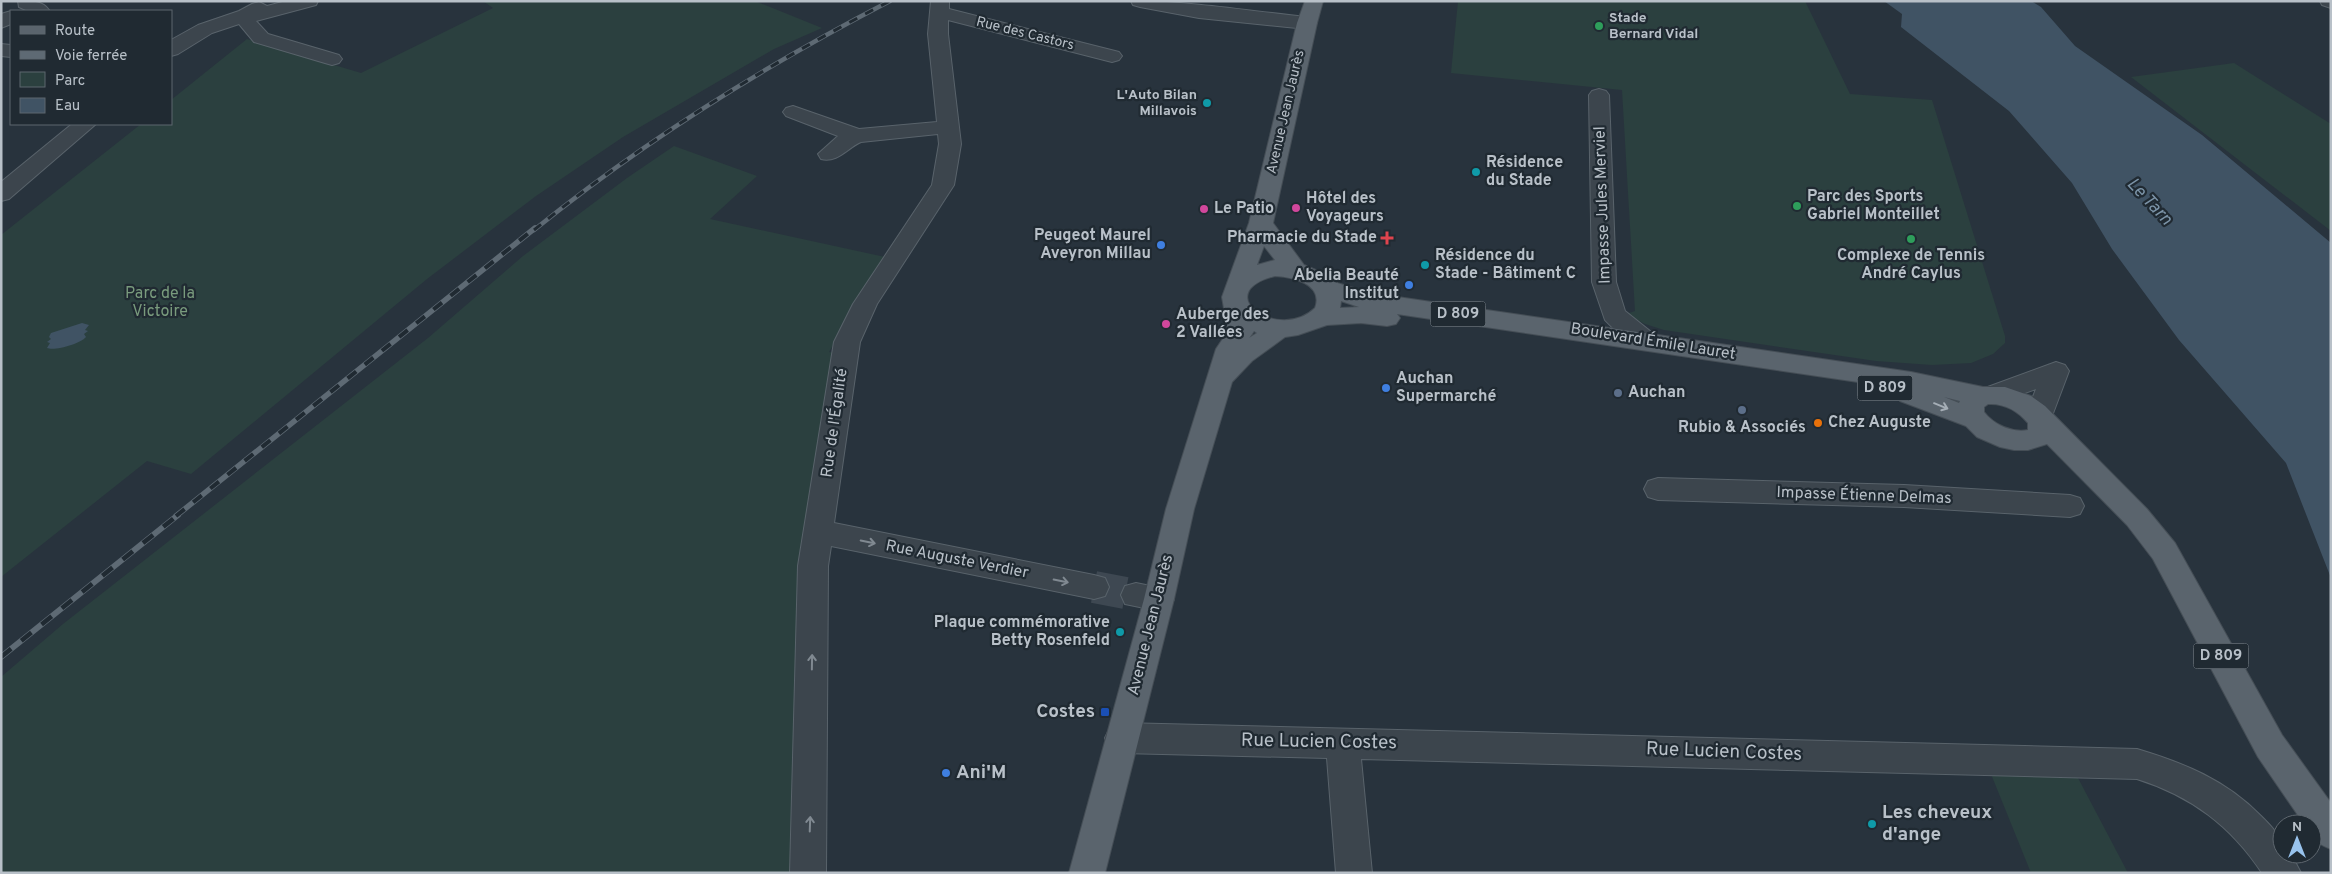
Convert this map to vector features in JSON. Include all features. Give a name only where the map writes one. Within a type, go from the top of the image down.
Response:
[{"type":"main road","name":"Avenue Jean Jaurès","points":[[1241,280],[1242,272],[1261,223],[1306,23],[1314,1]]},
{"type":"main road","points":[[1261,223],[1274,245],[1295,270]]},
{"type":"main road","points":[[1265,269],[1295,270],[1313,277],[1325,288],[1329,300],[1321,317],[1298,328],[1278,329],[1252,322],[1236,306],[1234,291],[1241,280],[1265,269]]},
{"type":"main road","name":"Boulevard Émile Lauret","points":[[1325,288],[1368,301],[1412,308],[1911,381],[1984,403]]},
{"type":"main road","name":"Avenue Jean Jaurès","points":[[1087,873],[1122,738],[1147,597],[1180,509],[1229,349],[1241,331],[1236,306]]},
{"type":"main road","name":"Boulevard Émile Lauret","points":[[1321,317],[1361,315],[1601,342],[1894,390],[1928,400],[1984,403]]},
{"type":"main road","name":"Avenue Jean Jaurès","points":[[1221,378],[1243,356],[1278,329]]},
{"type":"main road","name":"D 809","points":[[2036,427],[2004,439],[1981,427],[1984,403],[2015,400],[2033,410],[2036,427],[2104,485],[2137,517],[2164,551],[2270,746],[2331,834]]},
{"type":"street","points":[[244,18],[269,1]]},
{"type":"street","points":[[172,49],[206,29],[309,1]]},
{"type":"street","points":[[1140,1],[1201,7],[1306,23]]},
{"type":"street","name":"Rue des Castors","points":[[939,7],[1112,56]]},
{"type":"street","name":"Rue de l'Égalité","points":[[808,873],[813,566],[820,532],[847,342],[865,304],[943,184],[950,144],[938,34],[939,7]]},
{"type":"street","points":[[244,18],[261,38],[332,59]]},
{"type":"street","name":"Impasse Jules Merviel","points":[[1599,95],[1604,282],[1614,314],[1629,329],[1646,341]]},
{"type":"street","points":[[793,112],[856,136]]},
{"type":"street","points":[[7,185],[84,125]]},
{"type":"street","points":[[829,154],[843,142],[856,136],[948,127]]},
{"type":"street","points":[[1592,333],[1598,330],[1614,314]]},
{"type":"street","points":[[1984,403],[2056,371],[2036,427]]},
{"type":"street","name":"Impasse Étienne Delmas","points":[[1658,489],[1904,496],[2070,506]]},
{"type":"street","name":"Rue Auguste Verdier","points":[[820,532],[1094,587]]},
{"type":"street","name":"Rue Lucien Costes","points":[[1122,738],[2137,764],[2170,773],[2218,798],[2241,818],[2271,854],[2283,873]]},
{"type":"street","points":[[1342,743],[1354,873]]},
{"type":"green space","name":"Parc de la Victoire","points":[[483,1],[755,1],[822,28],[774,49],[623,137],[536,196],[427,279],[191,474],[147,461],[1,577],[1,235],[140,125],[172,125],[172,99],[247,39],[361,73],[493,8]]},
{"type":"green space","name":"Parc des Sports Gabriel Monteillet","points":[[1458,1],[1805,1],[1850,94],[1932,100],[2005,336],[2005,343],[1993,354],[1971,363],[1932,365],[1876,361],[1664,330],[1645,324],[1626,314],[1635,311],[1622,90],[1451,73]]},
{"type":"green space","points":[[2234,63],[2331,124],[2331,231],[2131,77]]},
{"type":"green space","points":[[674,146],[757,176],[710,219],[885,257],[829,352],[838,353],[797,873],[1,873],[1,677],[63,624],[428,338],[523,256],[627,178]]},
{"type":"green space","points":[[1991,774],[2078,778],[2128,873],[2031,873]]},
{"type":"water","name":"Le Tarn","points":[[1884,1],[2031,1],[2041,7],[2075,46],[2202,135],[2331,243],[2331,578],[2286,463],[2179,340],[2112,249],[2072,183],[2009,111],[1901,27],[1902,14]]},
{"type":"water","points":[[82,323],[89,325],[85,330],[88,331],[84,334],[86,337],[83,340],[61,348],[47,348],[50,343],[47,342],[51,339],[49,337],[51,333]]},
{"type":"tunnel","points":[[1094,587],[1136,595]]},
{"type":"railway","points":[[534,230],[618,166],[706,106],[797,52],[890,1]]},
{"type":"railway","points":[[176,516],[535,228]]},
{"type":"railway","points":[[1,657],[178,515]]},
{"type":"place","name":"Stade Bernard Vidal","points":[[1599,26]]},
{"type":"place","name":"L'Auto Bilan Millavois","points":[[1207,103]]},
{"type":"place","name":"Résidence du Stade","points":[[1476,172]]},
{"type":"place","name":"Parc des Sports Gabriel Monteillet","points":[[1797,206]]},
{"type":"place","name":"Hôtel des Voyageurs","points":[[1296,208]]},
{"type":"place","name":"Le Patio","points":[[1204,209]]},
{"type":"place","name":"Pharmacie du Stade","points":[[1387,238]]},
{"type":"place","name":"Complexe de Tennis André Caylus","points":[[1911,239]]},
{"type":"place","name":"Peugeot Maurel Aveyron Millau","points":[[1161,245]]},
{"type":"place","name":"Résidence du Stade - Bâtiment C","points":[[1425,265]]},
{"type":"place","name":"Abelia Beauté Institut","points":[[1409,285]]},
{"type":"place","name":"Auberge des 2 Vallées","points":[[1166,324]]},
{"type":"place","name":"Auchan Supermarché","points":[[1386,388]]},
{"type":"place","name":"Auchan","points":[[1618,393]]},
{"type":"place","name":"Rubio & Associés","points":[[1742,410]]},
{"type":"place","name":"Chez Auguste","points":[[1818,423]]},
{"type":"place","name":"Plaque commémorative Betty Rosenfeld","points":[[1120,632]]},
{"type":"place","name":"Costes","points":[[1105,712]]},
{"type":"place","name":"Ani'M","points":[[946,773]]},
{"type":"place","name":"Les cheveux d'ange","points":[[1872,824]]}]
